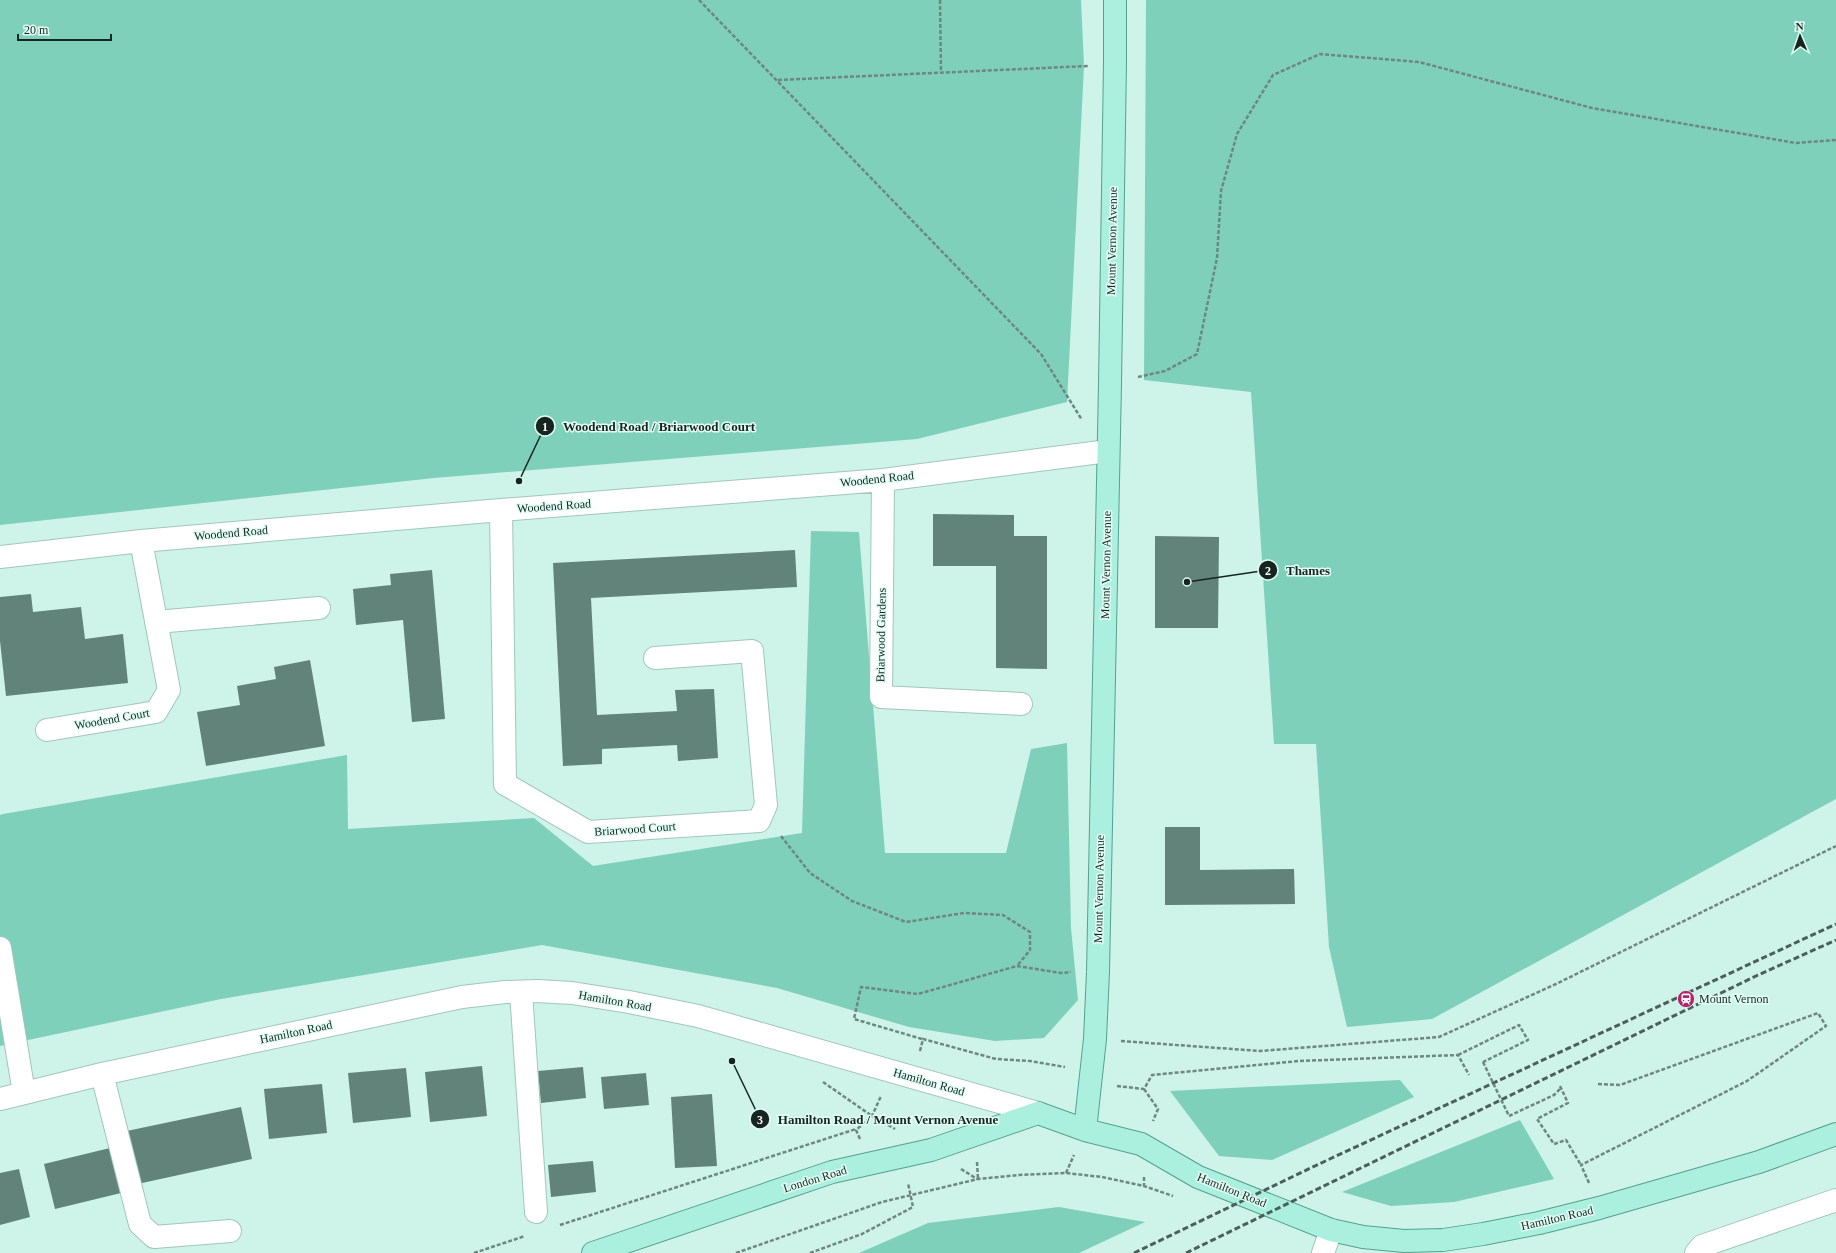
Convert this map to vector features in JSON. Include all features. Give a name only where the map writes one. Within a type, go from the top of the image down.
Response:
[{"type":"main road","name":"Mount Vernon Avenue","points":[[1085,1130],[1094,1039],[1098,964],[1110,384],[1115,0]]},
{"type":"main road","name":"Hamilton Road","points":[[1038,1113],[1085,1130],[1142,1144],[1198,1177],[1331,1230],[1363,1237],[1404,1241],[1443,1240],[1539,1223],[1599,1208],[1759,1162],[1836,1134]]},
{"type":"main road","name":"London Road","points":[[593,1253],[832,1172],[931,1150],[1038,1113]]},
{"type":"street","name":"Woodend Road","points":[[0,557],[14,557],[141,541],[501,510],[883,480],[1108,451]]},
{"type":"street","name":"Briarwood Gardens","points":[[883,480],[881,697],[1021,704]]},
{"type":"street","name":"Briarwood Court","points":[[501,510],[505,784],[588,832],[759,821],[763,812]]},
{"type":"street","name":"Woodend Court","points":[[47,730],[156,712],[169,690],[141,541]]},
{"type":"street","points":[[156,622],[319,608]]},
{"type":"street","points":[[655,658],[752,651],[766,805],[763,812]]},
{"type":"street","points":[[0,948],[24,1093]]},
{"type":"street","points":[[521,992],[536,1212]]},
{"type":"street","name":"Hamilton Road","points":[[0,1099],[102,1074],[462,997],[521,992],[572,993],[698,1016],[1038,1113]]},
{"type":"street","points":[[102,1074],[140,1224],[154,1237],[230,1231]]},
{"type":"street","points":[[1696,1253],[1702,1246],[1836,1200]]},
{"type":"street","points":[[1323,1253],[1331,1230]]},
{"type":"path","points":[[698,0],[1041,354],[1078,416],[1108,451]]},
{"type":"path","points":[[940,0],[941,72]]},
{"type":"path","points":[[1110,384],[1165,371],[1197,354],[1216,261],[1221,191],[1237,134],[1273,75],[1320,54],[1419,62],[1592,108],[1796,143],[1836,140]]},
{"type":"path","points":[[777,80],[1084,66]]},
{"type":"path","points":[[763,812],[810,873],[852,901],[906,922],[964,913],[1003,915],[1030,932],[1030,950],[1017,966]]},
{"type":"path","points":[[1094,1039],[1260,1051],[1440,1037],[1556,984],[1836,846]]},
{"type":"path","points":[[923,1039],[854,1019],[861,987],[918,994],[1017,966],[1061,973],[1072,972]]},
{"type":"path","points":[[1581,1165],[1747,1081],[1826,1026],[1818,1013],[1620,1085],[1596,1084]]},
{"type":"path","points":[[1091,1072],[1104,1084],[1144,1089],[1152,1075],[1299,1061],[1458,1055],[1519,1025],[1528,1040],[1483,1062],[1509,1116],[1554,1095],[1560,1088],[1568,1103],[1537,1119],[1554,1144],[1566,1140],[1581,1165],[1599,1208]]},
{"type":"path","points":[[1458,1055],[1469,1075]]},
{"type":"path","points":[[820,1080],[872,1116],[931,1150]]},
{"type":"path","points":[[557,1226],[858,1129]]},
{"type":"path","points":[[736,1253],[882,1202],[978,1179],[1019,1175],[1066,1173],[1102,1177],[1174,1196]]},
{"type":"path","points":[[810,1253],[862,1234],[913,1207],[912,1195]]},
{"type":"path","points":[[474,1253],[527,1236]]},
{"type":"green space","points":[[0,0],[1081,0],[1084,66],[1067,402],[917,439],[434,478],[0,525]]},
{"type":"green space","points":[[1146,0],[1836,0],[1836,799],[1432,1019],[1347,1027],[1329,947],[1316,744],[1274,744],[1251,392],[1144,380]]},
{"type":"green space","points":[[811,531],[859,532],[885,853],[1006,853],[1031,749],[1067,743],[1071,928],[1078,1000],[1044,1038],[995,1041],[909,1027],[777,988],[542,945],[221,999],[0,1046],[0,815],[3,814],[347,755],[348,829],[534,818],[593,866],[802,833]]},
{"type":"green space","points":[[1400,1080],[1414,1097],[1272,1160],[1219,1156],[1170,1091]]},
{"type":"green space","points":[[1520,1120],[1554,1179],[1454,1202],[1391,1206],[1342,1192]]},
{"type":"green space","points":[[1059,1207],[1145,1222],[1079,1253],[859,1253],[928,1223]]},
{"type":"building","points":[[933,514],[1014,515],[1014,536],[1047,536],[1047,669],[996,668],[996,566],[933,566]]},
{"type":"building","points":[[1155,536],[1219,537],[1218,628],[1155,628]]},
{"type":"building","points":[[795,550],[797,587],[591,598],[597,715],[677,711],[675,690],[714,689],[718,758],[678,761],[677,745],[602,749],[602,764],[563,766],[553,563]]},
{"type":"building","points":[[432,570],[445,719],[412,722],[403,620],[356,625],[353,589],[391,585],[390,574]]},
{"type":"building","points":[[31,594],[33,612],[81,607],[85,639],[123,634],[128,683],[6,696],[0,641],[0,597]]},
{"type":"building","points":[[310,660],[325,746],[206,766],[197,712],[240,705],[237,686],[276,679],[274,667]]},
{"type":"building","points":[[1165,827],[1200,827],[1200,870],[1294,869],[1295,904],[1165,905]]},
{"type":"building","points":[[482,1066],[487,1116],[430,1122],[425,1072]]},
{"type":"building","points":[[583,1067],[586,1098],[541,1103],[538,1071]]},
{"type":"building","points":[[406,1068],[411,1117],[353,1123],[348,1073]]},
{"type":"building","points":[[646,1073],[649,1105],[604,1109],[601,1077]]},
{"type":"building","points":[[322,1084],[327,1133],[269,1139],[264,1089]]},
{"type":"building","points":[[712,1094],[717,1166],[675,1168],[671,1097]]},
{"type":"building","points":[[241,1107],[252,1159],[133,1185],[122,1132]]},
{"type":"building","points":[[110,1148],[121,1193],[55,1209],[44,1164]]},
{"type":"building","points":[[593,1161],[596,1192],[551,1197],[548,1165]]},
{"type":"building","points":[[19,1169],[30,1217],[0,1225],[0,1173]]},
{"type":"railway","points":[[1134,1253],[1319,1164],[1836,924]]},
{"type":"railway","points":[[1186,1253],[1758,975],[1836,940]]},
{"type":"place","name":"Woodend Road / Briarwood Court","points":[[519,481]]},
{"type":"place","name":"Thames","points":[[1187,582]]},
{"type":"place","name":"Mount Vernon","points":[[1686,999]]},
{"type":"place","name":"Hamilton Road / Mount Vernon Avenue","points":[[732,1061]]}]
